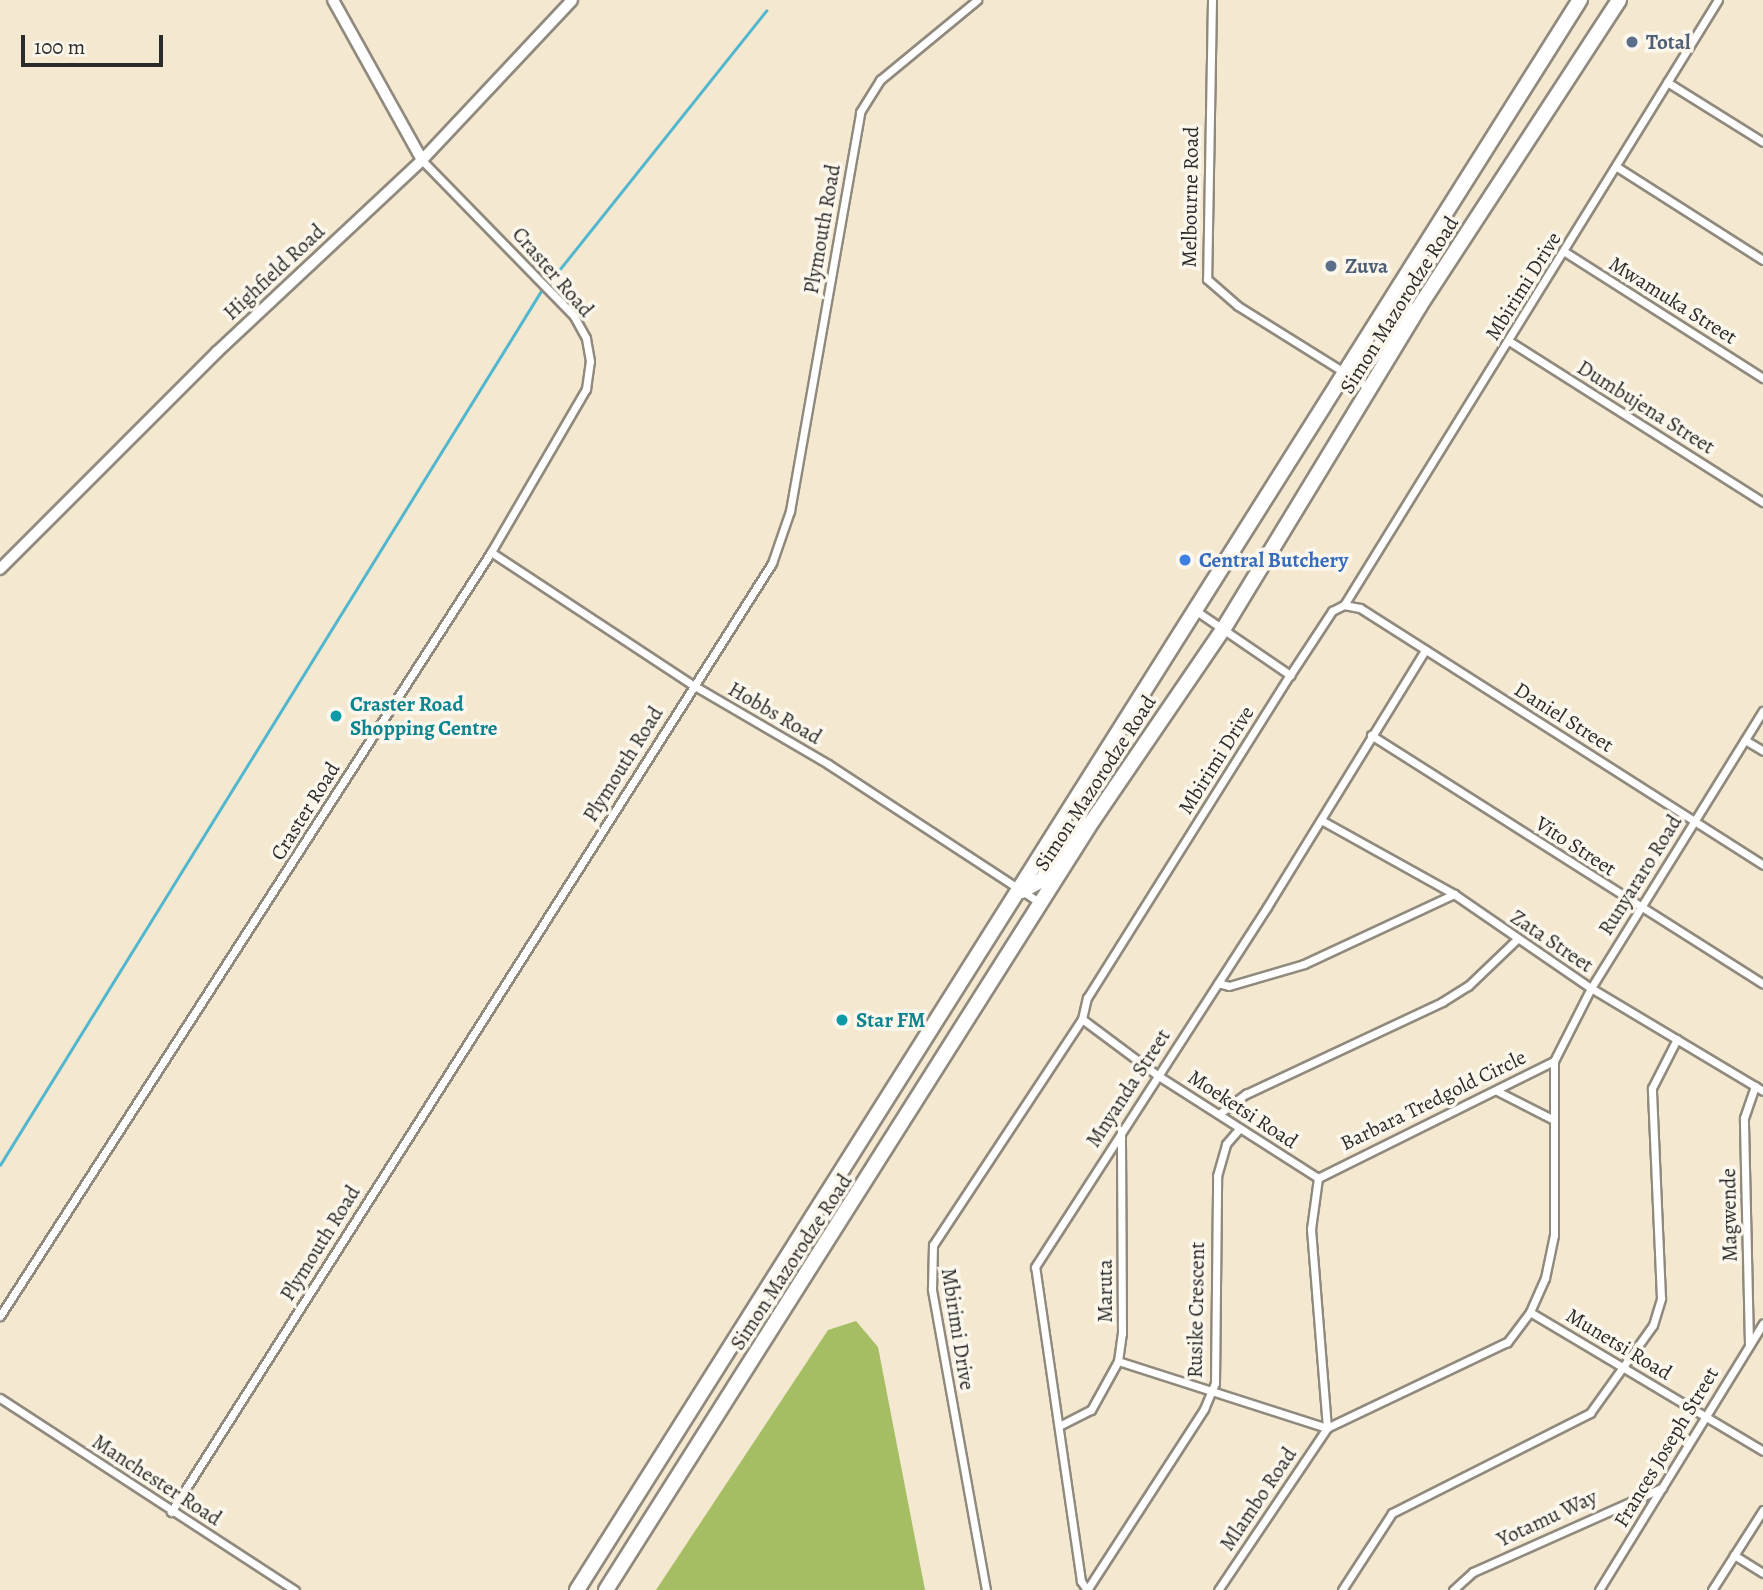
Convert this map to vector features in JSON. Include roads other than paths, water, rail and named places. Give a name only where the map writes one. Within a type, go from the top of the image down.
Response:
[{"type":"highway","name":"Simon Mazorodze Road","points":[[577,1590],[1198,612],[1580,0]]},
{"type":"highway","name":"Simon Mazorodze Road","points":[[606,1590],[1093,820],[1224,628],[1372,389],[1419,307],[1619,0]]},
{"type":"highway","points":[[1348,373],[1367,364],[1393,328],[1419,307]]},
{"type":"highway","points":[[1022,891],[1042,880],[1065,842],[1093,820]]},
{"type":"street","points":[[333,0],[422,160]]},
{"type":"street","name":"Highfield Road","points":[[0,569],[217,352],[422,160],[572,0]]},
{"type":"street","name":"Plymouth Road","points":[[171,1512],[782,543],[860,112],[880,80],[977,0]]},
{"type":"street","name":"Melbourne Road","points":[[1212,0],[1207,279],[1238,306],[1372,389]]},
{"type":"street","name":"Mbirimi Drive","points":[[986,1590],[929,1261],[933,1245],[1082,1019],[1087,998],[1290,675],[1332,611],[1344,605],[1565,252],[1718,0]]},
{"type":"street","points":[[1667,82],[1763,142]]},
{"type":"street","name":"Craster Road","points":[[0,1317],[491,552],[586,389],[590,361],[586,338],[574,316],[422,160]]},
{"type":"street","points":[[1617,167],[1763,260]]},
{"type":"street","name":"Mwamuka Street","points":[[1565,252],[1763,378]]},
{"type":"street","name":"Dumbujena Street","points":[[1509,341],[1763,502]]},
{"type":"street","name":"Hobbs Road","points":[[491,552],[693,685],[828,764],[1042,904]]},
{"type":"street","name":"Daniel Street","points":[[1344,605],[1360,608],[1763,865]]},
{"type":"street","points":[[1198,612],[1290,675]]},
{"type":"street","name":"Mnyanda Street","points":[[1087,1590],[1081,1581],[1035,1268],[1121,1129],[1321,821],[1425,650]]},
{"type":"street","name":"Runyararo Road","points":[[1553,1061],[1591,988],[1763,711]]},
{"type":"street","name":"Vito Street","points":[[1371,735],[1763,984]]},
{"type":"street","points":[[1745,740],[1763,751]]},
{"type":"street","name":"Zata Street","points":[[1321,821],[1454,894],[1591,988],[1763,1091]]},
{"type":"street","points":[[1218,983],[1229,986],[1304,964],[1454,894]]},
{"type":"street","points":[[1220,1114],[1246,1094],[1442,1002],[1468,986],[1517,939]]},
{"type":"street","name":"Moeketsi Road","points":[[1082,1019],[1157,1075],[1318,1178]]},
{"type":"street","points":[[1342,1590],[1392,1513],[1590,1413],[1625,1368],[1653,1325],[1661,1298],[1650,1104],[1656,1075],[1677,1039]]},
{"type":"street","name":"Barbara Tredgold Circle","points":[[1318,1178],[1553,1061],[1553,1235],[1545,1278],[1530,1312],[1507,1342],[1327,1428]]},
{"type":"street","name":"Magwende","points":[[1749,1345],[1744,1118],[1755,1086]]},
{"type":"street","points":[[1497,1091],[1552,1119]]},
{"type":"street","name":"Rusike Crescent","points":[[1087,1590],[1211,1391],[1217,1361],[1217,1176],[1226,1144],[1240,1128]]},
{"type":"street","name":"Maruta","points":[[1059,1426],[1091,1410],[1118,1361],[1122,1333],[1121,1129]]},
{"type":"street","points":[[1118,1361],[1327,1428],[1311,1229],[1318,1178]]},
{"type":"street","name":"Munetsi Road","points":[[1530,1312],[1763,1451]]},
{"type":"street","name":"Frances Joseph Street","points":[[1599,1590],[1763,1324]]},
{"type":"street","name":"Manchester Road","points":[[0,1398],[171,1512],[295,1590]]},
{"type":"street","name":"Mlambo Road","points":[[1218,1590],[1327,1428]]},
{"type":"street","name":"Yotamu Way","points":[[1453,1590],[1473,1572],[1662,1488]]},
{"type":"street","points":[[1712,1590],[1763,1510]]},
{"type":"street","points":[[1734,1555],[1763,1573]]},
{"type":"waterway","points":[[556,274],[766,11]]},
{"type":"waterway","points":[[0,1165],[541,291]]},
{"type":"place","name":"Total","points":[[1632,42]]},
{"type":"place","name":"Zuva","points":[[1331,266]]},
{"type":"place","name":"Central Butchery","points":[[1185,560]]},
{"type":"place","name":"Craster Road Shopping Centre","points":[[336,716]]},
{"type":"place","name":"Star FM","points":[[842,1020]]}]
